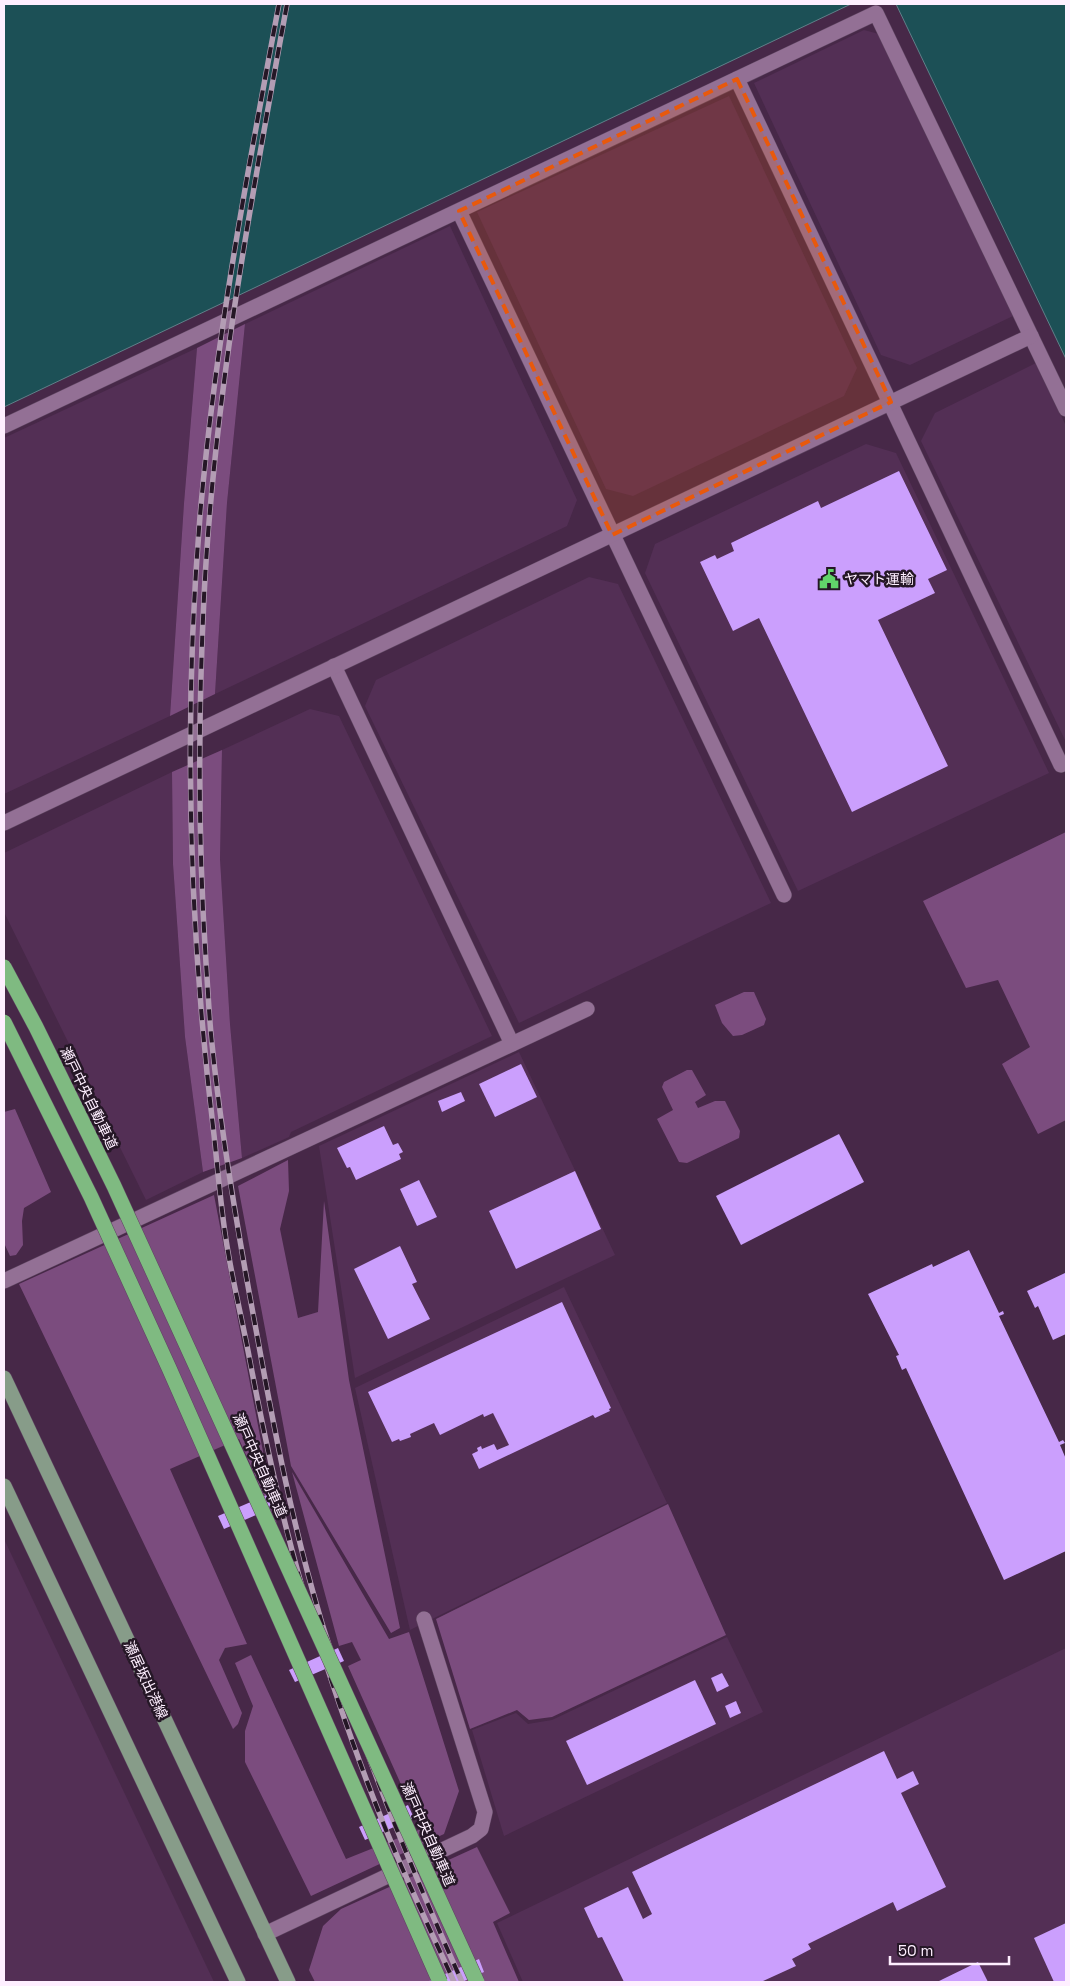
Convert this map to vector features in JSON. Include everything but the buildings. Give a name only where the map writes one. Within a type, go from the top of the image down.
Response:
[{"type":"highway","name":"瀬戸中央自動車道","points":[[4,967],[36,1027],[114,1186],[477,1982]]},
{"type":"highway","points":[[4,1022],[91,1197],[169,1368],[440,1982]]},
{"type":"main road","name":"瀬居坂出港線","points":[[4,1378],[288,1982]]},
{"type":"main road","points":[[4,1486],[238,1982]]},
{"type":"street","points":[[4,426],[876,13],[1066,409]]},
{"type":"street","points":[[737,79],[1061,765]]},
{"type":"street","points":[[459,210],[784,895]]},
{"type":"street","points":[[4,823],[1031,336]]},
{"type":"street","points":[[334,666],[512,1044]]},
{"type":"street","points":[[4,1281],[587,1009]]},
{"type":"street","points":[[265,1934],[472,1836],[481,1829],[485,1812],[424,1620]]},
{"type":"highlighted area","points":[[737,79],[891,402],[612,535],[459,211]]},
{"type":"shaded area","points":[[4,4],[851,4],[4,407]]},
{"type":"shaded area","points":[[896,4],[1066,4],[1066,359]]},
{"type":"shaded area","points":[[864,30],[879,34],[1013,316],[910,365],[881,355],[754,83]]},
{"type":"shaded area","points":[[729,96],[857,368],[844,396],[633,496],[606,489],[477,212]]},
{"type":"shaded area","points":[[450,226],[577,500],[567,526],[215,694],[227,503],[245,324]]},
{"type":"shaded area","points":[[245,324],[227,503],[215,694],[170,716],[184,503],[197,348]]},
{"type":"shaded area","points":[[197,348],[184,503],[170,716],[4,794],[4,438]]},
{"type":"shaded area","points":[[1036,363],[1066,426],[1066,742],[921,441],[935,413]]},
{"type":"shaded area","points":[[866,444],[896,453],[1049,773],[798,891],[645,573],[655,544]]},
{"type":"shaded area","points":[[589,577],[618,584],[771,903],[519,1023],[365,706],[376,680]]},
{"type":"shaded area","points":[[310,709],[339,716],[492,1036],[291,1132],[289,1137],[242,1158],[230,1024],[220,859],[222,750]]},
{"type":"shaded area","points":[[222,750],[220,859],[230,1024],[242,1158],[203,1172],[185,1037],[173,864],[172,772]]},
{"type":"shaded area","points":[[172,772],[173,864],[185,1037],[203,1172],[146,1200],[4,912],[4,853]]},
{"type":"shaded area","points":[[1066,832],[1066,1120],[1038,1134],[1002,1064],[1030,1047],[998,980],[966,988],[923,901]]},
{"type":"shaded area","points":[[744,992],[754,992],[766,1019],[764,1025],[742,1035],[733,1036],[722,1023],[715,1005]]},
{"type":"shaded area","points":[[519,1052],[615,1255],[355,1378],[319,1146]]},
{"type":"shaded area","points":[[687,1070],[692,1070],[706,1095],[695,1102],[698,1108],[715,1101],[725,1101],[740,1131],[739,1138],[687,1163],[679,1162],[657,1119],[673,1110],[662,1087],[664,1082]]},
{"type":"shaded area","points":[[15,1109],[51,1192],[24,1208],[22,1221],[23,1245],[16,1255],[10,1256],[4,1243],[4,1112]]},
{"type":"shaded area","points":[[288,1160],[289,1191],[280,1229],[298,1318],[318,1312],[324,1201],[349,1380],[400,1628],[391,1633],[291,1466],[238,1186]]},
{"type":"shaded area","points":[[214,1195],[277,1525],[239,1439],[170,1469],[247,1644],[225,1648],[219,1660],[242,1713],[238,1724],[233,1729],[19,1284]]},
{"type":"shaded area","points":[[564,1287],[667,1503],[410,1630],[355,1388]]},
{"type":"shaded area","points":[[292,1472],[389,1639],[409,1632],[459,1791],[444,1834],[311,1896],[245,1762],[245,1731],[253,1706],[235,1663],[251,1655],[346,1859],[421,1829],[348,1666],[361,1660],[352,1642],[339,1646]]},
{"type":"shaded area","points":[[668,1504],[726,1635],[552,1717],[529,1720],[517,1710],[470,1729],[436,1619]]},
{"type":"shaded area","points":[[4,1539],[214,1982],[4,1982]]},
{"type":"shaded area","points":[[727,1637],[763,1712],[504,1836],[472,1730],[516,1713],[528,1724],[552,1720]]},
{"type":"shaded area","points":[[1066,1648],[1066,1982],[523,1982],[497,1923]]},
{"type":"shaded area","points":[[477,1847],[510,1913],[493,1922],[519,1982],[315,1982],[309,1970],[323,1926],[341,1909]]},
{"type":"railway","points":[[279,4],[223,323],[206,452],[200,516],[195,593],[190,748],[191,826],[199,981],[221,1205],[229,1260],[269,1457],[285,1524],[328,1671],[353,1743],[397,1857],[454,1982]]},
{"type":"railway","points":[[287,4],[260,151],[236,299],[225,373],[209,522],[202,643],[200,780],[201,872],[211,1034],[226,1154],[263,1370],[292,1510],[309,1579],[328,1642],[386,1801],[415,1874],[462,1982]]},
{"type":"place","name":"ヤマト運輸","points":[[829,579]]}]
